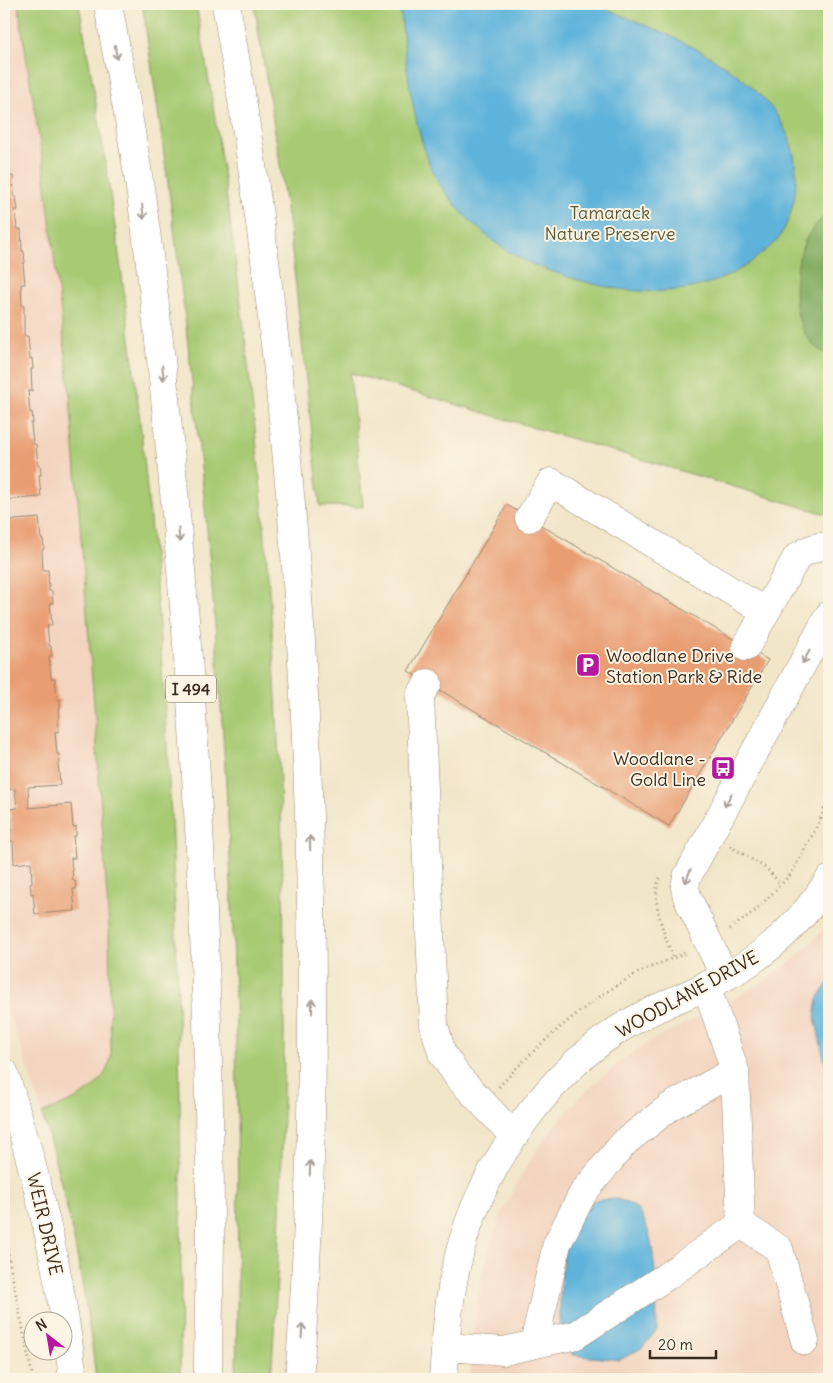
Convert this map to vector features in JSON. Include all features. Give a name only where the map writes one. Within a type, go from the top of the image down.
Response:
[{"type":"main road","name":"I 494","points":[[108,4],[141,194],[160,346],[182,570],[193,722],[204,940],[210,1226],[208,1379]]},
{"type":"main road","points":[[226,4],[252,160],[266,269],[288,461],[303,661],[310,863],[312,1062],[307,1247],[299,1379]]},
{"type":"main road","points":[[530,518],[551,482],[766,612]]},
{"type":"main road","points":[[746,647],[797,557],[809,549],[823,546],[829,547]]},
{"type":"main road","points":[[741,1224],[735,1072],[707,943],[687,897],[685,887],[687,877],[710,833],[829,614]]},
{"type":"main road","points":[[428,683],[420,696],[434,1025],[442,1054],[458,1076],[514,1136]]},
{"type":"main road","name":"WOODLANE DRIVE","points":[[443,1379],[448,1313],[458,1258],[476,1206],[499,1157],[533,1109],[562,1077],[594,1048],[634,1020],[715,981],[762,954],[791,929],[829,880]]},
{"type":"main road","name":"WEIR DRIVE","points":[[4,1072],[41,1197],[59,1284],[73,1379]]},
{"type":"main road","points":[[534,1344],[557,1244],[583,1193],[625,1142],[671,1106],[735,1072]]},
{"type":"main road","points":[[741,1224],[779,1249],[805,1341]]},
{"type":"main road","points":[[446,1347],[504,1350],[576,1335],[667,1276],[741,1224]]},
{"type":"path","points":[[484,1104],[515,1069],[586,1005],[638,973],[718,938],[755,911],[790,874],[820,820],[829,795]]},
{"type":"path","points":[[710,833],[767,869],[781,885]]},
{"type":"path","points":[[4,1235],[32,1379]]},
{"type":"shaded area","points":[[4,4],[79,4],[111,197],[140,425],[161,656],[174,882],[180,1069],[68,1214],[42,1114],[4,1000]]},
{"type":"shaded area","points":[[829,925],[829,1379],[470,1379],[477,1304],[490,1245],[502,1212],[518,1181],[536,1151],[556,1124],[581,1096],[622,1060],[654,1039],[734,999],[764,981],[793,960]]},
{"type":"green space","points":[[18,4],[79,4],[108,181],[133,359],[156,591],[165,703],[171,816],[176,928],[181,1153],[180,1379],[96,1379],[75,1245],[60,1179],[42,1114],[85,1094],[94,1087],[107,1069],[111,1057],[109,928],[69,383],[44,169]]},
{"type":"green space","points":[[142,4],[196,4],[224,174],[246,345],[263,517],[276,689],[282,862],[284,1034],[280,1207],[271,1379],[236,1379],[238,1215],[236,1050],[231,885],[222,721],[208,541],[190,361],[168,182]]},
{"type":"green space","name":"Tamarack Nature Preserve","points":[[254,4],[829,4],[829,515],[350,373],[363,507],[320,506],[292,252],[279,157]]},
{"type":"green space","points":[[829,210],[829,355],[815,347],[805,335],[799,320],[795,285],[801,251],[807,237]]},
{"type":"water","points":[[400,4],[597,4],[693,47],[718,62],[742,78],[762,98],[779,119],[791,144],[796,171],[796,188],[791,213],[780,236],[770,247],[751,262],[730,275],[707,284],[659,291],[634,291],[586,282],[539,267],[516,256],[494,242],[473,224],[447,194],[432,171],[421,138],[409,84]]},
{"type":"water","points":[[829,981],[829,1097],[827,1073],[815,1017],[818,999]]},
{"type":"water","points":[[618,1199],[638,1210],[645,1221],[653,1251],[655,1268],[657,1330],[643,1347],[620,1360],[573,1355],[564,1345],[560,1328],[563,1255],[579,1209],[596,1200]]},
{"type":"building","points":[[13,176],[14,197],[16,197],[18,210],[15,210],[17,229],[21,229],[22,251],[24,251],[25,284],[21,284],[22,306],[24,306],[24,336],[28,336],[30,359],[32,358],[32,391],[28,391],[30,413],[32,412],[33,444],[36,444],[38,465],[40,465],[41,497],[4,500],[4,177]]},
{"type":"building","name":"Woodlane Drive Station Park & Ride","points":[[507,505],[768,660],[669,826],[408,671]]},
{"type":"building","points":[[39,518],[44,549],[42,550],[43,570],[48,570],[49,591],[52,591],[53,603],[50,603],[52,625],[47,625],[52,656],[49,656],[51,678],[55,678],[57,700],[60,699],[60,709],[58,709],[59,731],[55,732],[57,754],[59,754],[60,763],[58,763],[60,785],[28,787],[29,808],[71,804],[73,827],[76,826],[76,836],[73,836],[75,858],[71,858],[73,881],[75,881],[76,889],[73,889],[75,911],[35,914],[30,883],[32,883],[31,862],[14,864],[13,841],[10,841],[10,831],[12,830],[10,809],[17,808],[15,789],[4,790],[4,521]]},
{"type":"place","name":"Woodlane Drive Station Park & Ride","points":[[588,665]]},
{"type":"place","name":"Woodlane - Gold Line","points":[[723,768]]}]
